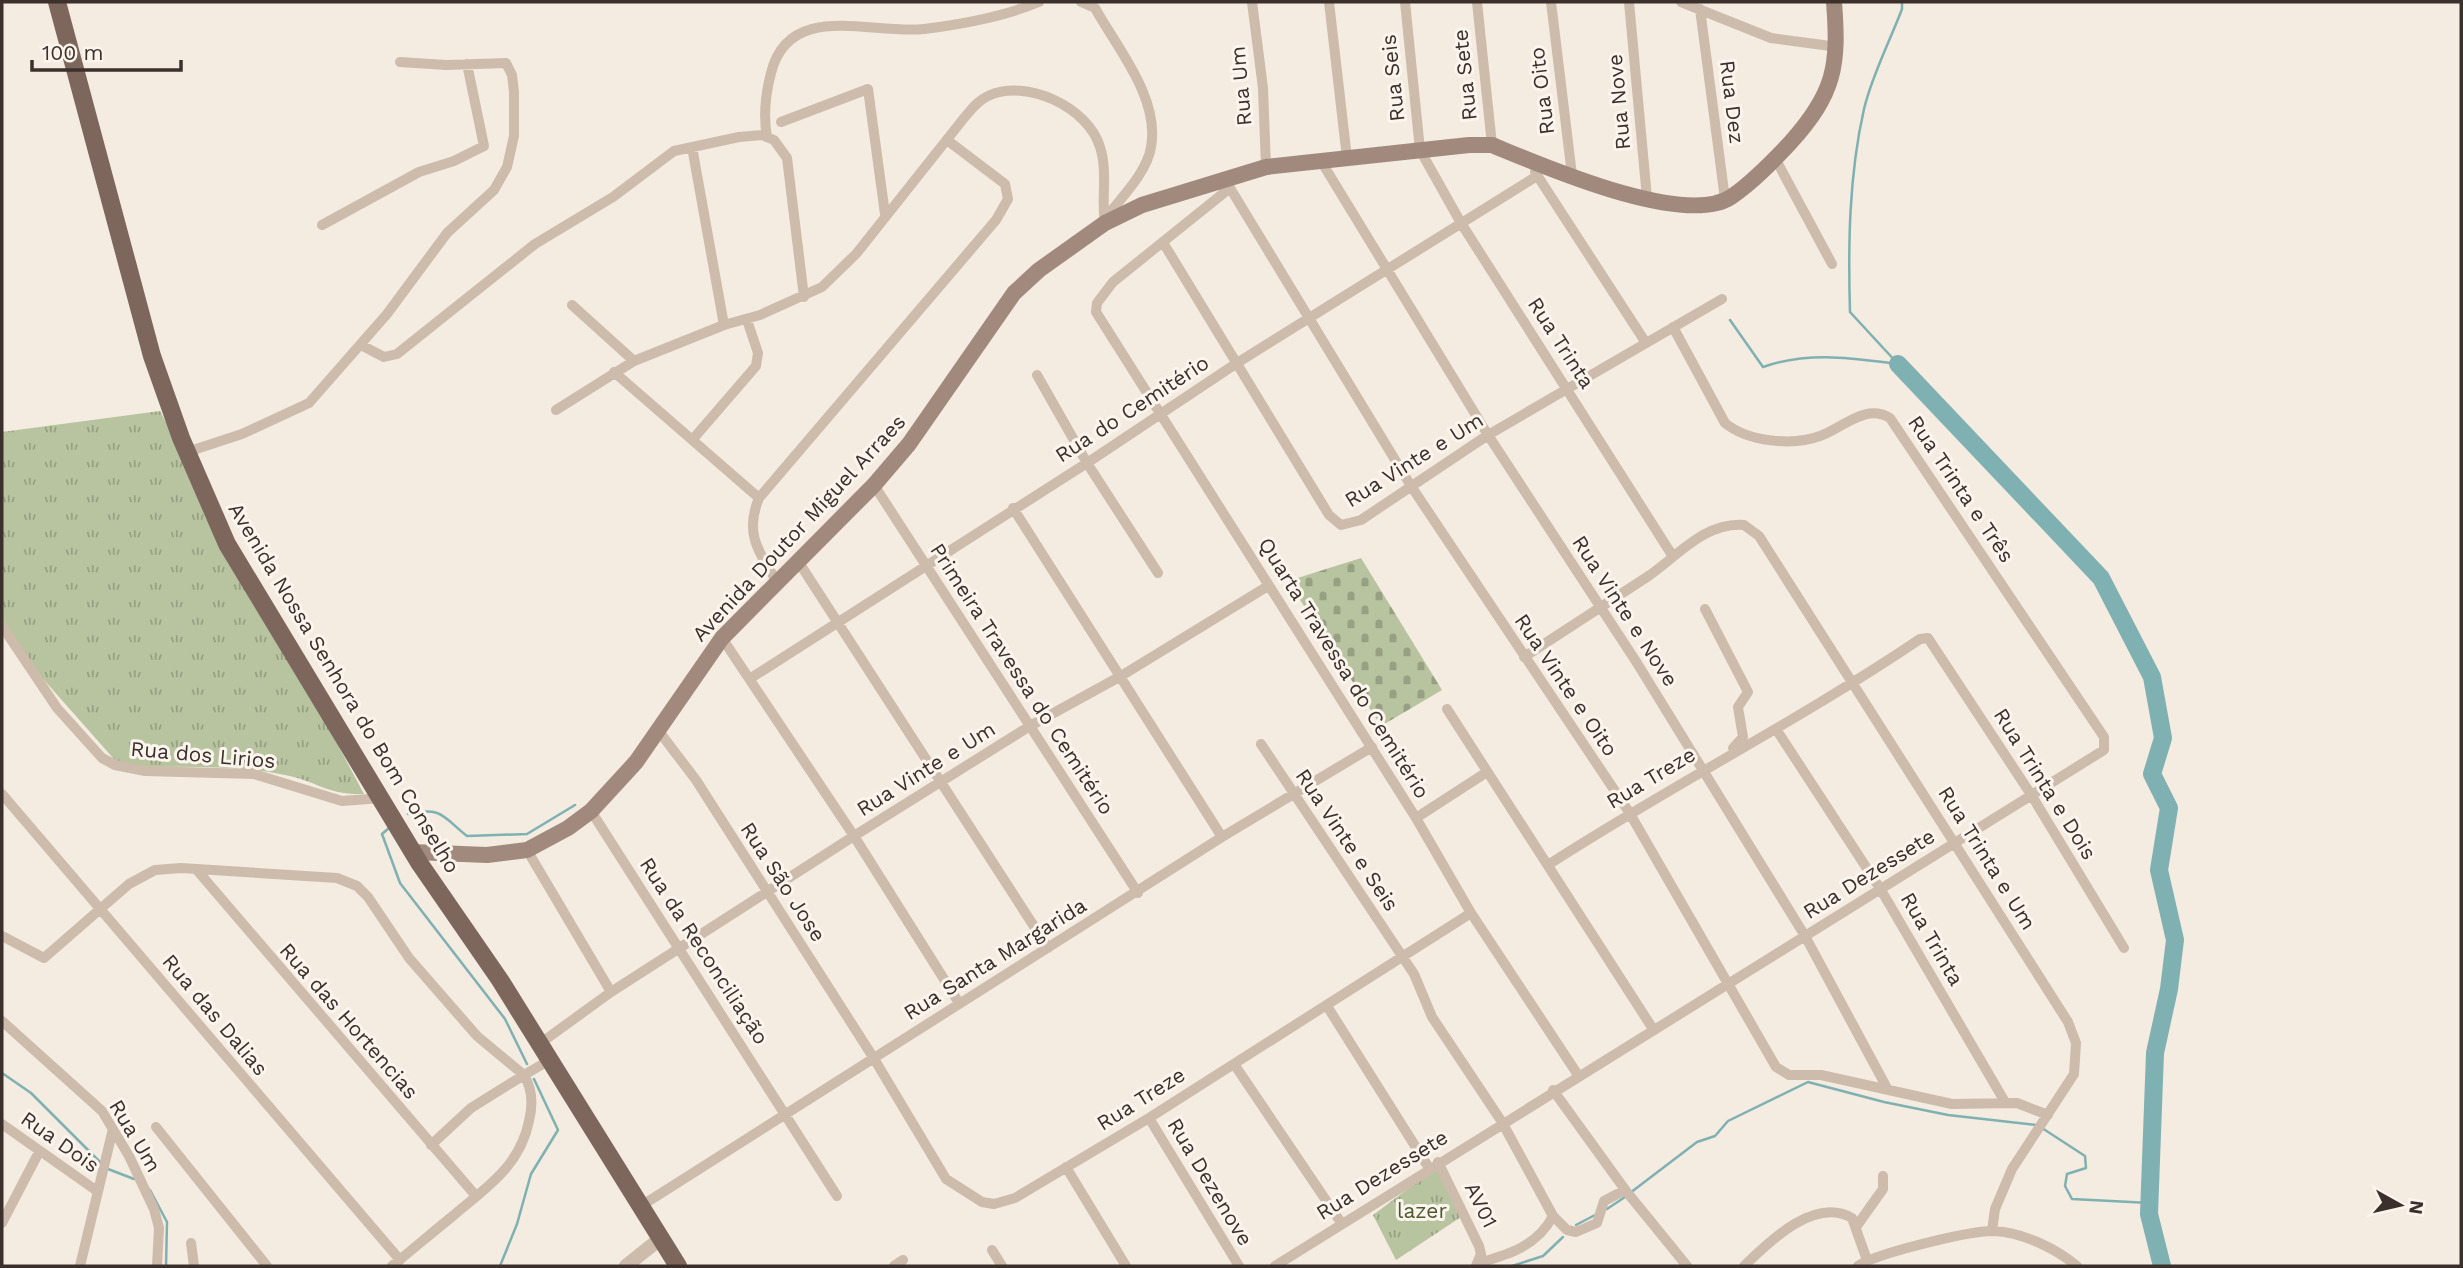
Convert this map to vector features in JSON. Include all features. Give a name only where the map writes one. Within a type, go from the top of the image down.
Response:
[{"type":"main road","name":"Avenida Nossa Senhora do Bom Conselho","points":[[57,2],[152,356],[187,452],[228,544],[413,852],[500,980],[538,1045],[678,1265]]},
{"type":"main road","points":[[1492,145],[1572,175],[1647,198],[1699,205],[1725,199],[1775,158],[1795,137],[1822,97],[1834,71],[1838,47],[1834,2]]},
{"type":"main road","name":"Avenida Doutor Miguel Arraes","points":[[413,852],[487,855],[527,850],[568,828],[591,811],[636,762],[722,638],[874,485],[926,422],[1014,293],[1047,263],[1104,221],[1142,205],[1266,167],[1492,145]]},
{"type":"street","points":[[767,137],[764,119],[768,82],[775,55],[792,37],[824,25],[922,29],[1005,16],[1039,2]]},
{"type":"street","points":[[1081,2],[1095,8],[1141,89],[1151,117],[1151,148],[1136,178],[1104,221]]},
{"type":"street","name":"Rua Um","points":[[1252,2],[1263,88],[1266,167]]},
{"type":"street","points":[[1329,2],[1347,158]]},
{"type":"street","name":"Rua Seis","points":[[1405,2],[1420,150]]},
{"type":"street","name":"Rua Sete","points":[[1477,2],[1492,145]]},
{"type":"street","name":"Rua Oito","points":[[1552,2],[1572,175]]},
{"type":"street","name":"Rua Nove","points":[[1629,2],[1647,198]]},
{"type":"street","points":[[1681,2],[1771,38],[1838,47]]},
{"type":"street","name":"Rua Dez","points":[[1700,9],[1725,199]]},
{"type":"street","points":[[187,452],[242,434],[309,403],[361,345],[447,233],[494,190],[508,167],[516,123],[511,71],[503,62],[400,62]]},
{"type":"street","points":[[322,225],[419,172],[454,161],[484,146],[467,64]]},
{"type":"street","points":[[781,122],[868,89],[885,214]]},
{"type":"street","points":[[556,410],[634,361],[724,325],[747,320],[822,287],[841,270],[978,102],[988,96],[1012,91],[1039,94],[1077,115],[1098,140],[1103,162],[1104,221]]},
{"type":"street","points":[[361,345],[384,357],[401,351],[535,244],[604,203],[674,151],[751,135],[774,140],[787,158],[804,297]]},
{"type":"street","points":[[777,582],[752,533],[752,514],[759,498],[996,220],[1008,199],[1005,184],[947,140]]},
{"type":"street","points":[[692,147],[724,325]]},
{"type":"street","name":"Rua Trinta","points":[[1420,150],[1461,223],[1672,555]]},
{"type":"street","points":[[1775,158],[1832,264]]},
{"type":"street","points":[[1528,159],[1646,342]]},
{"type":"street","name":"Rua Vinte e Nove","points":[[1321,162],[1488,435],[1703,768],[1805,936],[1887,1088]]},
{"type":"street","name":"Rua do Cemitério","points":[[751,678],[925,564],[1087,463],[1237,363],[1537,176]]},
{"type":"street","points":[[1213,183],[1230,188]]},
{"type":"street","points":[[1164,244],[1230,188]]},
{"type":"street","name":"Rua Vinte e Oito","points":[[1230,188],[1411,486],[1629,812],[1770,1059],[1785,1074],[1821,1075],[1887,1088]]},
{"type":"street","name":"Rua Vinte e Um","points":[[1164,244],[1335,523],[1345,525],[1361,520],[1488,435],[1722,299]]},
{"type":"street","name":"Quarta Travessa do Cemitério","points":[[1164,244],[1113,282],[1097,303],[1096,312],[1372,747],[1471,913],[1578,1075]]},
{"type":"street","points":[[572,305],[634,361]]},
{"type":"street","points":[[693,439],[757,366],[758,353],[747,320]]},
{"type":"street","name":"Rua Trinta e Três","points":[[1673,327],[1725,423],[1739,432],[1761,438],[1801,441],[1821,436],[1867,413],[1876,412],[1890,418],[2104,737],[2104,750]]},
{"type":"street","points":[[614,372],[759,498]]},
{"type":"street","points":[[1037,375],[1087,463],[1158,573]]},
{"type":"street","name":"Primeira Travessa do Cemitério","points":[[874,485],[1138,893]]},
{"type":"street","points":[[1013,508],[1223,837]]},
{"type":"street","points":[[1524,657],[1647,577],[1672,555],[1720,527],[1748,526],[1765,544],[1854,681]]},
{"type":"street","points":[[798,561],[1048,948]]},
{"type":"street","name":"Rua Vinte e Um","points":[[538,1045],[611,992],[854,836],[1030,726],[1121,676],[1268,586]]},
{"type":"street","points":[[1705,608],[1748,692],[1738,710],[1743,737],[1724,757]]},
{"type":"street","name":"Rua dos Lirios","points":[[2,626],[57,708],[102,758],[115,765],[145,771],[254,774],[342,801],[382,798]]},
{"type":"street","points":[[722,638],[854,836],[959,1003]]},
{"type":"street","name":"Rua Treze","points":[[1548,865],[1629,812],[1776,729],[1920,639],[1928,638],[1932,642]]},
{"type":"street","name":"Rua Trinta e Dois","points":[[1932,642],[2032,796],[2124,948]]},
{"type":"street","name":"Rua Trinta e Um","points":[[1854,681],[2068,1022],[2076,1044],[2074,1074],[2046,1119]]},
{"type":"street","points":[[1447,709],[1653,1029]]},
{"type":"street","name":"Rua Trinta","points":[[1776,729],[1881,890],[2005,1102]]},
{"type":"street","name":"Rua São Jose","points":[[658,730],[696,780],[873,1057]]},
{"type":"street","name":"Rua Vinte e Seis","points":[[1261,744],[1414,974],[1432,1017],[1502,1122],[1553,1216]]},
{"type":"street","name":"Rua Santa Margarida","points":[[641,1206],[1293,793],[1372,747]]},
{"type":"street","name":"Rua Dezessete","points":[[1275,1266],[1553,1090],[1956,844],[2104,750]]},
{"type":"street","points":[[1416,818],[1487,772]]},
{"type":"street","name":"Rua das Dalias","points":[[2,794],[102,908],[396,1263]]},
{"type":"street","name":"Rua da Reconciliação","points":[[591,811],[837,1196]]},
{"type":"street","points":[[527,850],[611,992]]},
{"type":"street","points":[[2,936],[44,958],[129,884],[155,870],[196,869],[337,878],[357,886],[409,958],[477,1036],[524,1075],[532,1096],[528,1130],[522,1147],[503,1174],[396,1263]]},
{"type":"street","name":"Rua das Hortencias","points":[[196,869],[476,1196]]},
{"type":"street","name":"Rua Treze","points":[[873,1057],[946,1179],[982,1202],[1004,1202],[1149,1118],[1471,913]]},
{"type":"street","name":"AV01","points":[[1327,1006],[1434,1165],[1479,1246],[1477,1264]]},
{"type":"street","name":"Rua Um","points":[[2,1021],[103,1111],[141,1180],[159,1228],[157,1266]]},
{"type":"street","points":[[431,1145],[471,1108],[548,1061]]},
{"type":"street","points":[[1234,1064],[1342,1224]]},
{"type":"street","points":[[1887,1088],[1952,1104],[1983,1106],[2005,1102],[2046,1119],[2003,1187],[1992,1231]]},
{"type":"street","points":[[1553,1090],[1628,1193],[1687,1266]]},
{"type":"street","name":"Rua Dezenove","points":[[1149,1118],[1239,1266]]},
{"type":"street","name":"Rua Dois","points":[[2,1124],[97,1191]]},
{"type":"street","name":"Rua Um","points":[[156,1127],[267,1266]]},
{"type":"street","points":[[80,1266],[113,1129]]},
{"type":"street","points":[[2,1223],[5,1209],[39,1152]]},
{"type":"street","points":[[1066,1167],[1121,1265]]},
{"type":"street","points":[[1856,1227],[1883,1189],[1883,1176]]},
{"type":"street","points":[[1477,1264],[1530,1245],[1553,1216],[1567,1230],[1576,1232],[1597,1223],[1604,1201],[1628,1193]]},
{"type":"street","points":[[1744,1266],[1781,1233],[1817,1216],[1847,1215],[1856,1227],[1860,1265],[1908,1248],[1992,1231],[2049,1248],[2077,1266]]},
{"type":"street","points":[[626,1266],[661,1238]]},
{"type":"street","points":[[191,1243],[194,1266]]},
{"type":"street","points":[[992,1250],[1002,1266]]},
{"type":"green space","points":[[160,411],[364,794],[331,790],[265,771],[203,767],[121,767],[37,672],[2,619],[2,432]]},
{"type":"green space","points":[[1361,558],[1442,690],[1381,726],[1288,581]]},
{"type":"green space","name":"lazer","points":[[1437,1167],[1461,1217],[1396,1260],[1373,1215]]},
{"type":"waterway","points":[[1898,364],[1850,312],[1849,261],[1852,185],[1864,109],[1876,71],[1902,9],[1902,2]]},
{"type":"waterway","points":[[1730,320],[1763,367],[1814,357],[1898,364]]},
{"type":"waterway","points":[[1898,364],[2101,578],[2152,677],[2163,738],[2152,774],[2169,808],[2159,870],[2175,940],[2169,989],[2155,1053],[2149,1214],[2162,1266]]},
{"type":"waterway","points":[[408,814],[435,812],[467,836],[527,834],[575,805]]},
{"type":"waterway","points":[[389,828],[382,834],[400,883],[505,1019],[527,1064]]},
{"type":"waterway","points":[[2,1073],[31,1093],[100,1162]]},
{"type":"waterway","points":[[500,1266],[517,1224],[531,1174],[558,1130],[534,1079]]},
{"type":"waterway","points":[[1630,1193],[1697,1142],[1715,1136],[1728,1121],[1808,1082],[1948,1115],[2036,1125]]},
{"type":"waterway","points":[[2042,1128],[2085,1156],[2086,1168],[2067,1174],[2065,1186],[2072,1199],[2150,1203]]},
{"type":"waterway","points":[[108,1169],[134,1179]]},
{"type":"waterway","points":[[150,1190],[167,1222],[166,1266]]},
{"type":"waterway","points":[[1607,1209],[1625,1197]]},
{"type":"waterway","points":[[1576,1225],[1595,1215]]},
{"type":"waterway","points":[[1512,1266],[1543,1256],[1563,1237]]}]
